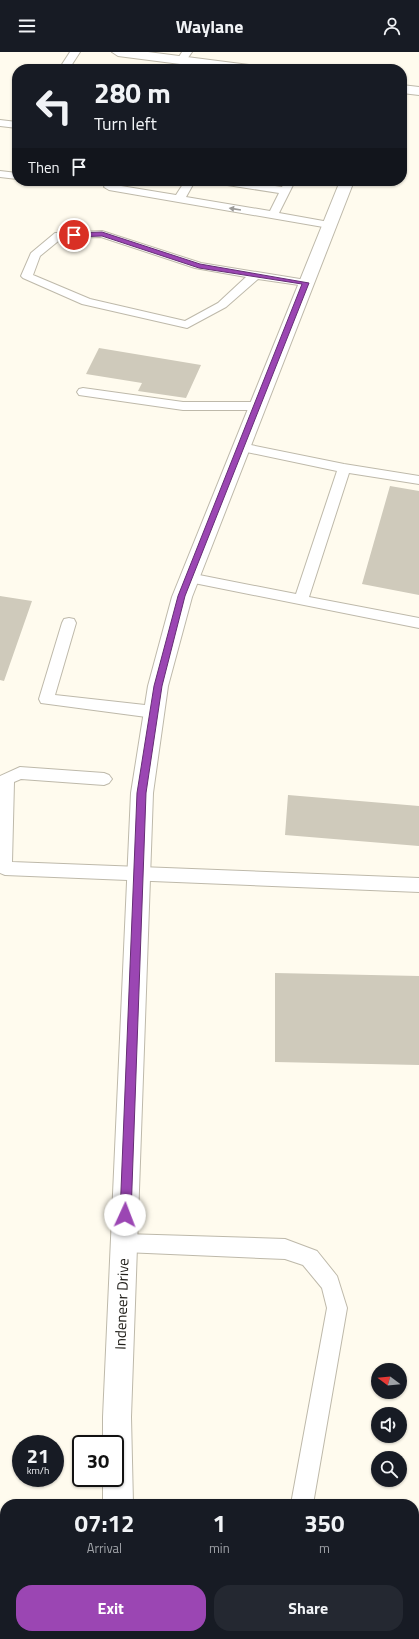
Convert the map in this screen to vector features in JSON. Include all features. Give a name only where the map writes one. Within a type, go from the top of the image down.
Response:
[{"type":"street","points":[[118,52],[184,56],[224,64]]},
{"type":"street","points":[[407,90],[419,91]]},
{"type":"street","name":"Indeneer Drive","points":[[118,1499],[117,1417],[142,793],[158,686],[182,596],[345,186]]},
{"type":"lane","points":[[68,64],[76,52]]},
{"type":"lane","points":[[0,123],[12,124]]},
{"type":"lane","points":[[0,174],[12,175]]},
{"type":"lane","points":[[110,186],[329,225]]},
{"type":"lane","points":[[179,199],[187,186]]},
{"type":"lane","points":[[253,186],[285,191]]},
{"type":"lane","points":[[273,215],[288,186]]},
{"type":"lane","points":[[255,275],[222,305],[187,325],[86,302],[27,276],[35,255],[59,236],[102,234],[199,266],[306,283]]},
{"type":"lane","points":[[84,392],[183,406],[257,406]]},
{"type":"lane","points":[[241,447],[344,468],[419,480]]},
{"type":"lane","points":[[301,599],[344,468]]},
{"type":"lane","points":[[189,578],[419,623]]},
{"type":"lane","points":[[69,623],[46,699],[154,712]]},
{"type":"lane","points":[[104,778],[20,773],[6,779],[3,855],[5,868],[419,885]]},
{"type":"lane","points":[[124,1242],[284,1249],[310,1258],[330,1283],[337,1308],[303,1499]]},
{"type":"building","points":[[99,348],[201,365],[186,398],[138,391],[142,383],[86,374]]},
{"type":"building","points":[[390,486],[419,491],[419,595],[362,584]]},
{"type":"building","points":[[0,596],[32,601],[4,681],[0,680]]},
{"type":"building","points":[[288,795],[419,806],[419,846],[285,835]]},
{"type":"building","points":[[275,973],[419,976],[419,1065],[275,1062]]},
{"type":"route","points":[[74,235],[102,234],[199,266],[306,283],[182,596],[158,686],[142,793],[125,1215]]}]
